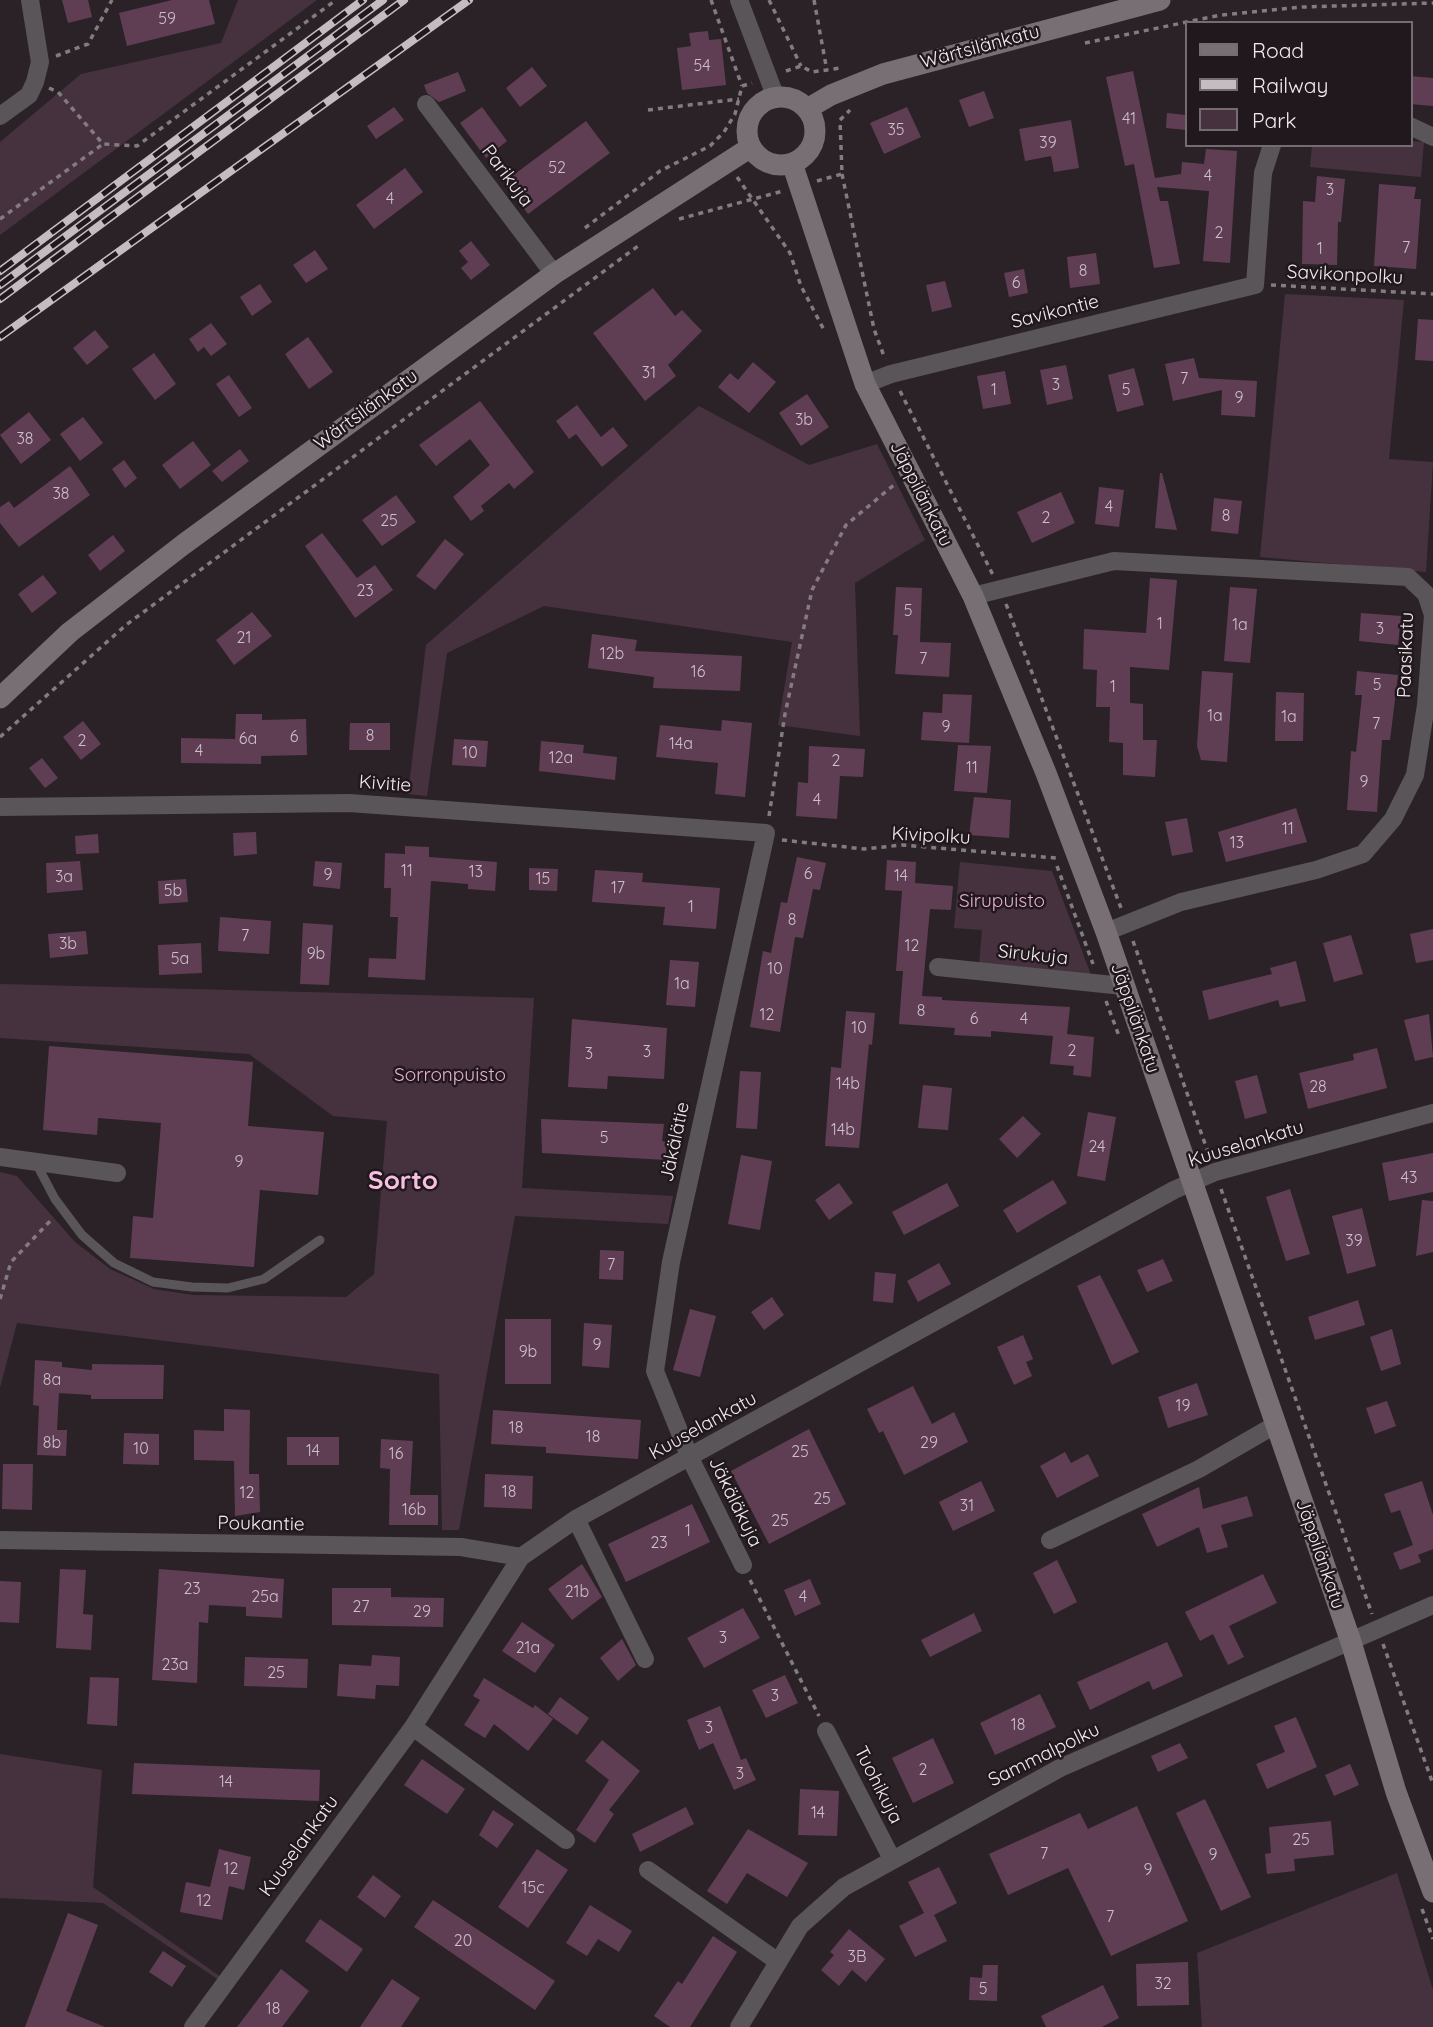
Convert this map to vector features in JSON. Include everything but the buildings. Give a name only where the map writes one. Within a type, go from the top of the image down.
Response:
[{"type":"street","points":[[0,116],[29,95],[35,82],[40,62],[30,0]]},
{"type":"street","points":[[739,0],[776,98]]},
{"type":"street","name":"Wärtsilänkatu","points":[[807,109],[831,95],[883,74],[1160,0]]},
{"type":"street","points":[[776,98],[793,100],[807,109],[814,124],[813,140],[805,154],[792,163],[773,164],[764,161],[751,147],[747,129],[753,112],[776,98]]},
{"type":"street","name":"Parikuja","points":[[426,104],[554,274]]},
{"type":"street","points":[[1412,127],[1433,137]]},
{"type":"street","name":"Wärtsilänkatu","points":[[0,698],[70,632],[184,544],[554,274],[751,147]]},
{"type":"street","points":[[1255,285],[1263,173],[1271,147]]},
{"type":"street","name":"Jäppilänkatu","points":[[792,163],[866,384],[973,596],[1046,773],[1106,932],[1351,1642],[1426,1896]]},
{"type":"street","name":"Savikontie","points":[[866,384],[891,374],[1255,285]]},
{"type":"street","name":"Paasikatu","points":[[973,596],[1114,561],[1408,577],[1426,594],[1433,615],[1426,705],[1415,775],[1393,819],[1363,854],[1316,870],[1181,902],[1106,932]]},
{"type":"street","name":"Kivitie","points":[[0,807],[349,803],[766,833]]},
{"type":"street","name":"Jäkälätie","points":[[690,1458],[655,1371],[671,1262],[766,833]]},
{"type":"street","name":"Sirukuja","points":[[938,967],[1123,986]]},
{"type":"street","name":"Kuuselankatu","points":[[193,2027],[413,1727],[521,1557],[576,1519],[1192,1181],[1215,1172],[1433,1113]]},
{"type":"street","points":[[0,1157],[117,1173]]},
{"type":"street","points":[[1050,1540],[1199,1469],[1275,1425]]},
{"type":"street","name":"Jäkäläkuja","points":[[690,1458],[743,1565]]},
{"type":"street","points":[[576,1519],[645,1660]]},
{"type":"street","name":"Poukantie","points":[[0,1540],[461,1547],[521,1557]]},
{"type":"street","name":"Sammalpolku","points":[[738,2027],[800,1926],[844,1887],[1060,1768],[1433,1605]]},
{"type":"street","points":[[413,1727],[566,1840]]},
{"type":"street","name":"Tuohikuja","points":[[826,1731],[892,1859]]},
{"type":"street","points":[[648,1870],[778,1961]]},
{"type":"lane","points":[[35,1162],[62,1209],[82,1235],[114,1263],[153,1282],[228,1288],[264,1279],[320,1240]]},
{"type":"path","points":[[40,62],[88,44],[113,0]]},
{"type":"path","points":[[0,219],[103,144],[138,145],[336,0]]},
{"type":"path","points":[[711,0],[742,86]]},
{"type":"path","points":[[769,0],[800,65]]},
{"type":"path","points":[[672,221],[842,174],[840,120],[831,95],[814,0]]},
{"type":"path","points":[[1192,21],[1222,15],[1303,7],[1433,3]]},
{"type":"path","points":[[1083,43],[1184,23]]},
{"type":"path","points":[[35,82],[58,92],[103,144]]},
{"type":"path","points":[[648,110],[739,99]]},
{"type":"path","points":[[840,120],[852,108]]},
{"type":"path","points":[[755,200],[790,253],[801,286],[825,332]]},
{"type":"path","points":[[0,737],[8,726],[126,625],[639,245]]},
{"type":"path","name":"Savikonpolku","points":[[1255,285],[1433,294]]},
{"type":"path","points":[[766,833],[785,714],[812,590],[846,525],[910,472]]},
{"type":"path","name":"Kivipolku","points":[[766,833],[774,839],[863,849],[902,845],[1055,859]]},
{"type":"path","points":[[1050,846],[1122,1046]]},
{"type":"path","points":[[0,1299],[11,1262],[62,1209]]},
{"type":"path","points":[[743,1565],[826,1731]]},
{"type":"path","points":[[1426,1896],[1433,1939]]},
{"type":"green space","points":[[238,0],[317,0],[0,235],[0,142],[81,74],[221,43]]},
{"type":"green space","points":[[1412,141],[1424,142],[1421,177],[1310,167],[1312,147],[1412,147]]},
{"type":"green space","points":[[1285,294],[1404,300],[1389,459],[1433,462],[1426,572],[1260,557]]},
{"type":"green space","points":[[699,406],[809,465],[877,444],[925,540],[855,583],[860,736],[778,725],[792,642],[544,606],[447,653],[427,796],[408,794],[426,645]]},
{"type":"green space","name":"Sirupuisto","points":[[960,862],[1052,871],[1091,975],[979,965],[982,930],[954,928]]},
{"type":"green space","name":"Sorronpuisto","points":[[0,984],[534,998],[522,1188],[673,1196],[668,1224],[515,1216],[459,1530],[442,1530],[439,1374],[17,1323],[0,1388],[0,1172],[17,1176],[75,1242],[110,1269],[154,1289],[193,1295],[346,1297],[374,1274],[387,1121],[333,1116],[249,1054],[0,1038]]},
{"type":"green space","points":[[0,1754],[102,1770],[93,1887],[221,1977],[219,1980],[103,1903],[0,1898]]},
{"type":"green space","points":[[1397,1873],[1433,1990],[1433,2027],[1202,2027],[1197,1953]]},
{"type":"railway","points":[[0,271],[363,0]]},
{"type":"railway","points":[[0,285],[383,0]]},
{"type":"railway","points":[[0,299],[404,0]]},
{"type":"railway","points":[[0,337],[469,0]]},
{"type":"district","name":"Sorto","points":[[403,1181]]}]
